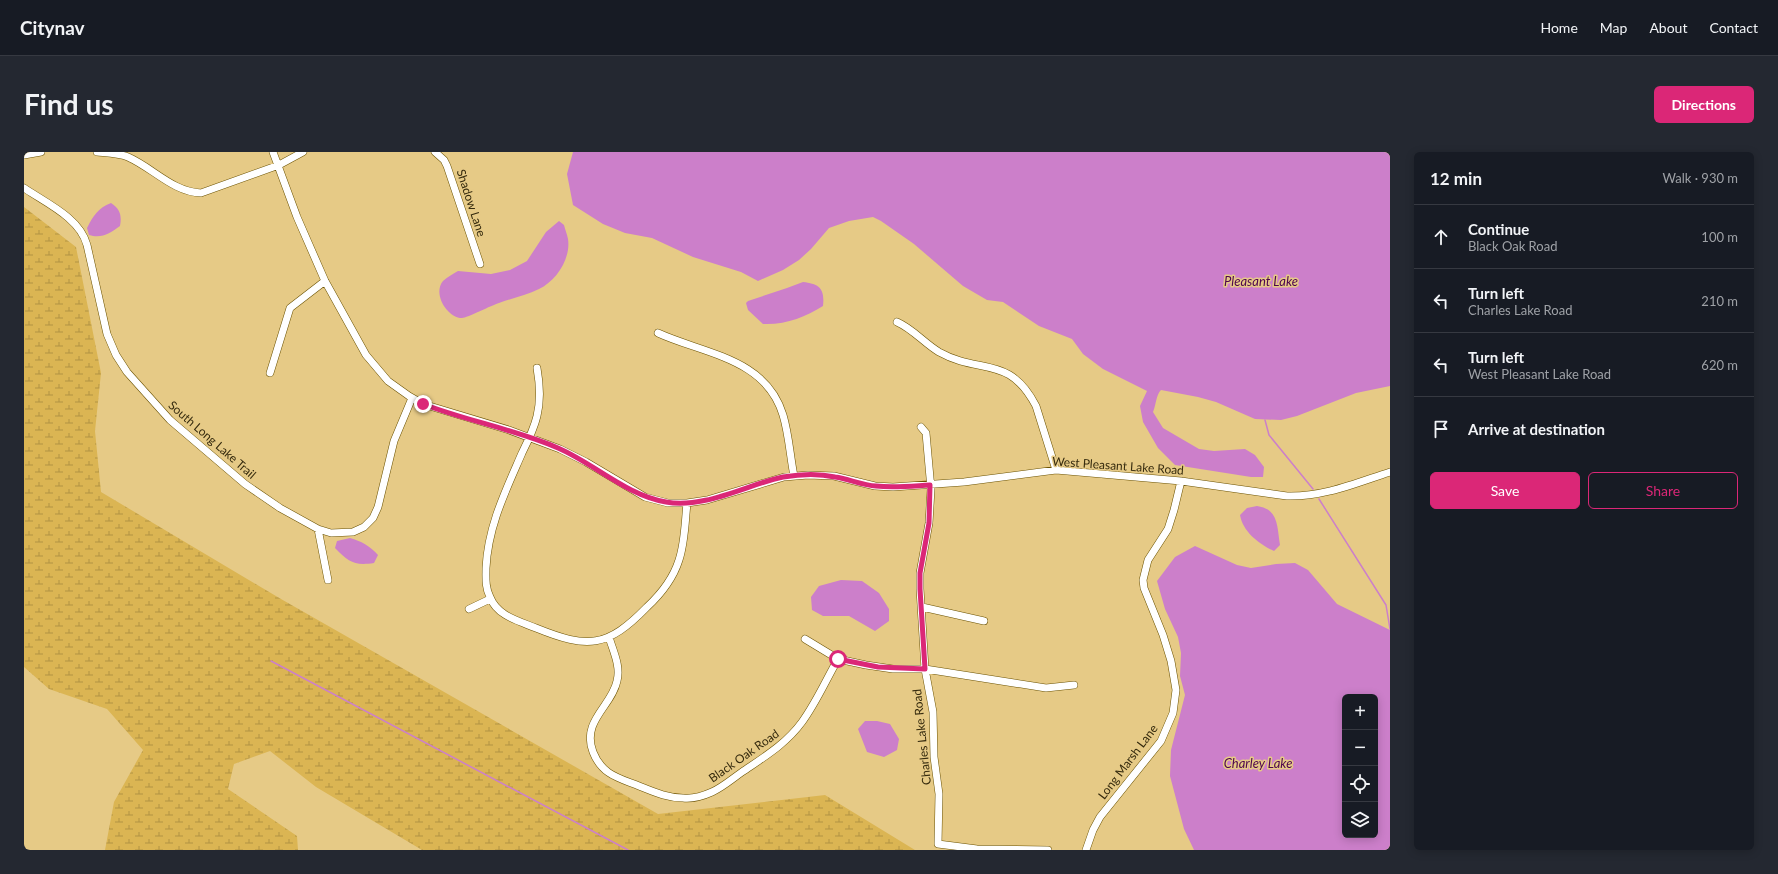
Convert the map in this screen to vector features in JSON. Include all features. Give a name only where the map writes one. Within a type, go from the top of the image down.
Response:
[{"type":"street","points":[[24,156],[41,152]]},
{"type":"street","points":[[97,152],[118,154],[127,157],[146,166],[178,188],[193,193],[209,191],[279,165],[303,152]]},
{"type":"street","name":"West Pleasant Lake Road","points":[[273,152],[297,217],[325,281],[372,363],[388,381],[412,398],[435,408],[529,437],[578,458],[645,497],[668,503],[686,503],[707,500],[771,480],[808,474],[834,476],[863,484],[888,487],[964,482],[1056,470],[1181,481],[1287,496],[1302,496],[1341,489],[1390,472]]},
{"type":"street","name":"Shadow Lane","points":[[435,152],[444,160],[447,166],[480,264]]},
{"type":"street","name":"South Long Lake Trail","points":[[24,188],[72,220],[82,231],[87,245],[107,334],[116,355],[127,372],[170,420],[245,484],[280,508],[318,529],[331,533],[348,533],[364,527],[373,518],[378,507],[394,441],[412,398]]},
{"type":"street","points":[[270,373],[290,308],[325,281]]},
{"type":"street","points":[[897,322],[906,326],[928,344],[949,357],[1001,369],[1018,380],[1028,392],[1036,406],[1056,470]]},
{"type":"street","points":[[658,333],[742,364],[761,379],[774,396],[783,414],[794,476]]},
{"type":"street","points":[[537,368],[540,387],[539,407],[529,437],[503,498],[491,531],[488,548],[486,582],[490,599],[497,609],[504,614],[562,638],[590,642],[609,637],[633,622],[660,594],[674,573],[682,548],[686,503]]},
{"type":"street","name":"Charles Lake Road","points":[[921,427],[926,433],[930,485],[929,523],[920,573],[920,589],[925,669],[933,712],[934,757],[939,794],[938,844],[977,849],[1048,850]]},
{"type":"street","name":"Long Marsh Lane","points":[[1086,850],[1093,830],[1100,817],[1162,740],[1170,724],[1173,713],[1176,690],[1171,661],[1163,635],[1144,588],[1143,580],[1148,560],[1164,538],[1168,528],[1181,481]]},
{"type":"street","points":[[318,529],[328,580]]},
{"type":"street","points":[[469,609],[490,599]]},
{"type":"street","points":[[922,607],[984,621]]},
{"type":"street","name":"Black Oak Road","points":[[609,637],[617,662],[618,674],[615,688],[599,712],[592,726],[590,734],[592,751],[606,772],[617,778],[660,795],[673,798],[693,798],[712,792],[784,742],[803,722],[838,659]]},
{"type":"street","points":[[805,639],[838,659],[878,667],[925,669],[1046,688],[1074,685]]},
{"type":"green space","points":[[24,207],[76,247],[101,373],[95,431],[101,492],[281,599],[658,814],[825,795],[915,850],[422,850],[316,787],[270,751],[234,764],[228,789],[297,836],[298,850],[105,850],[114,802],[143,750],[107,709],[49,689],[24,667]]},
{"type":"water","name":"Pleasant Lake","points":[[573,152],[1390,152],[1390,386],[1356,393],[1297,416],[1281,420],[1255,419],[1216,402],[1161,390],[1157,397],[1153,412],[1163,428],[1199,449],[1214,451],[1245,449],[1255,455],[1264,467],[1263,477],[1251,477],[1175,465],[1158,448],[1143,422],[1140,406],[1147,391],[1103,369],[1083,354],[1072,339],[1039,326],[1003,302],[987,300],[963,286],[914,244],[881,221],[873,217],[849,221],[829,228],[811,249],[799,260],[783,270],[758,281],[741,272],[693,257],[652,238],[625,233],[603,224],[573,205],[567,174]]},
{"type":"water","points":[[111,203],[120,213],[120,226],[102,236],[89,235],[87,228],[94,216],[99,210]]},
{"type":"water","points":[[559,221],[564,225],[568,237],[568,247],[565,262],[551,281],[534,291],[462,318],[457,317],[447,310],[440,298],[439,292],[443,281],[458,271],[491,274],[510,270],[527,261],[546,232]]},
{"type":"water","points":[[803,282],[813,284],[820,288],[823,295],[823,306],[795,320],[771,324],[763,324],[748,310],[746,303],[748,301]]},
{"type":"water","points":[[1257,506],[1269,511],[1276,520],[1280,545],[1274,551],[1252,537],[1244,527],[1240,515],[1247,508]]},
{"type":"water","points":[[350,538],[365,544],[378,555],[374,563],[361,564],[352,562],[344,557],[335,548],[337,541]]},
{"type":"water","name":"Charley Lake","points":[[1195,546],[1237,565],[1251,568],[1295,563],[1308,570],[1337,604],[1390,630],[1390,850],[1194,850],[1184,829],[1170,776],[1171,750],[1185,695],[1180,676],[1181,653],[1178,637],[1165,609],[1157,581],[1175,557]]},
{"type":"water","points":[[841,580],[862,581],[879,593],[889,609],[889,621],[875,631],[849,616],[823,616],[812,610],[811,597],[819,586]]},
{"type":"water","points":[[865,721],[877,721],[890,724],[899,739],[897,750],[884,757],[867,752],[858,729]]},
{"type":"waterway","points":[[1265,420],[1269,435],[1313,489]]},
{"type":"waterway","points":[[1319,499],[1386,605],[1390,629]]},
{"type":"waterway","points":[[271,661],[628,850]]},
{"type":"route","points":[[423,404],[509,430],[560,449],[586,462],[636,493],[668,503],[678,504],[699,502],[771,480],[808,474],[834,476],[875,486],[893,487],[930,485],[929,523],[920,573],[925,669],[893,669],[838,659]]}]
